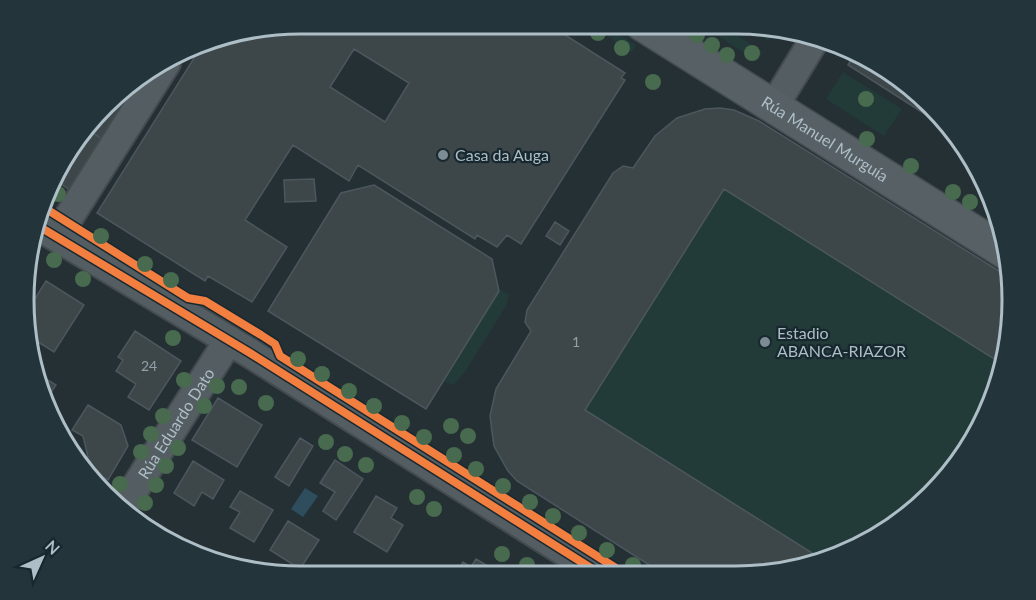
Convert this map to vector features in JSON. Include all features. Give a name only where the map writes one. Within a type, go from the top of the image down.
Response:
[{"type":"main road","name":"Rúa Manuel Murguía","points":[[658,34],[995,246]]},
{"type":"street","points":[[774,106],[811,46]]},
{"type":"street","points":[[155,77],[46,230],[228,340],[588,566]]},
{"type":"street","name":"Rúa Eduardo Dato","points":[[127,501],[228,340]]},
{"type":"green space","points":[[604,34],[619,34],[636,45],[632,52]]},
{"type":"green space","points":[[715,34],[735,34],[763,52],[757,61]]},
{"type":"green space","points":[[761,36],[772,37],[769,41]]},
{"type":"green space","points":[[843,72],[902,109],[884,136],[826,99]]},
{"type":"green space","name":"Estadio ABANCA-RIAZOR","points":[[705,109],[734,110],[759,121],[1000,271],[1001,317],[992,369],[974,417],[947,462],[924,488],[884,521],[838,545],[788,560],[736,566],[651,566],[517,481],[501,461],[492,442],[490,424],[492,405],[508,368],[531,331],[525,322],[527,310],[613,173],[623,166],[634,168],[663,130],[671,123]]},
{"type":"green space","points":[[498,289],[509,294],[506,306],[465,372],[454,385],[444,382]]},
{"type":"water","points":[[305,488],[318,496],[303,517],[291,509]]},
{"type":"building","name":"Casa da Auga","points":[[300,34],[564,34],[625,73],[621,78],[625,80],[521,244],[507,235],[497,247],[477,235],[475,239],[358,165],[349,181],[293,145],[245,220],[287,247],[252,302],[208,276],[205,281],[97,213],[195,56],[231,44],[265,37]],"holes":[[[354,49],[409,83],[385,122],[330,87]]]},
{"type":"building","points":[[850,61],[884,79],[911,100],[918,107],[917,109],[848,65]]},
{"type":"building","points":[[129,96],[102,139],[93,133]]},
{"type":"building","points":[[705,109],[734,110],[759,121],[1000,271],[1002,300],[999,335],[994,359],[724,189],[585,410],[813,553],[753,565],[651,566],[517,481],[508,471],[494,446],[490,416],[496,389],[531,331],[525,322],[527,310],[613,173],[623,166],[633,168],[655,136],[677,118]]},
{"type":"building","points":[[93,133],[102,139],[70,190],[61,184],[79,152]]},
{"type":"building","points":[[314,179],[316,201],[285,202],[284,180]]},
{"type":"building","points":[[374,185],[492,259],[499,291],[426,409],[268,311],[341,193]]},
{"type":"building","points":[[555,222],[569,231],[560,245],[546,236]]},
{"type":"building","points":[[46,281],[84,305],[54,352],[38,342],[34,300]]},
{"type":"building","points":[[135,331],[181,361],[149,410],[128,397],[136,384],[116,371],[123,360],[118,357]]},
{"type":"building","points":[[47,380],[56,385],[51,392]]},
{"type":"building","points":[[218,398],[262,425],[237,467],[192,440]]},
{"type":"building","points":[[88,405],[121,425],[128,446],[108,480],[101,476],[87,459],[83,436],[72,430]]},
{"type":"building","points":[[300,438],[313,446],[289,486],[275,477]]},
{"type":"building","points":[[335,460],[363,479],[336,520],[323,511],[335,492],[320,483]]},
{"type":"building","points":[[193,461],[224,480],[213,499],[202,492],[194,506],[174,493]]},
{"type":"building","points":[[240,491],[273,510],[254,542],[230,528],[240,512],[230,507]]},
{"type":"building","points":[[376,496],[397,508],[391,518],[403,525],[387,552],[354,532]]},
{"type":"building","points":[[288,521],[319,540],[302,566],[295,566],[270,550]]},
{"type":"building","points":[[476,559],[488,566],[472,566]]},
{"type":"cycle path","points":[[50,212],[188,298],[205,301],[261,335],[275,344],[280,356],[613,566]]},
{"type":"cycle path","points":[[44,230],[250,353],[588,566]]},
{"type":"place","name":"Casa da Auga","points":[[443,155]]},
{"type":"place","name":"Estadio ABANCA-RIAZOR","points":[[765,342]]}]
